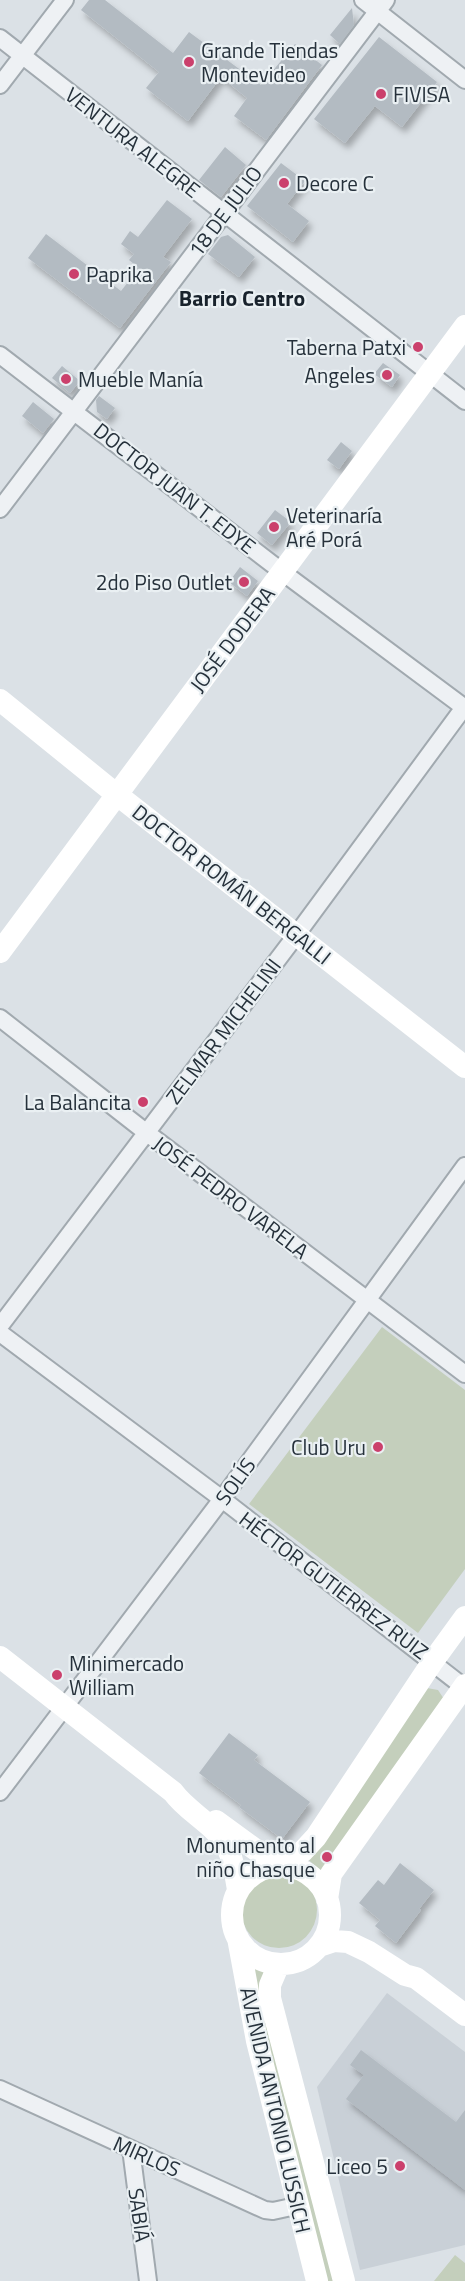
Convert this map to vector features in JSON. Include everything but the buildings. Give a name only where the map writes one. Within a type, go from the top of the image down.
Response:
[{"type":"street","points":[[0,85],[65,0]]},
{"type":"street","points":[[363,0],[382,6],[465,80]]},
{"type":"street","name":"18 DE JULIO","points":[[0,509],[382,6]]},
{"type":"street","name":"VENTURA ALEGRE","points":[[0,38],[465,401]]},
{"type":"street","name":"JOSÉ DODERA","points":[[0,952],[465,326]]},
{"type":"street","name":"DOCTOR JUAN T. EDYE","points":[[0,355],[76,411],[283,572],[465,707]]},
{"type":"street","name":"DOCTOR ROMÁN BERGALLI","points":[[0,700],[116,794],[465,1067]]},
{"type":"street","name":"ZELMAR MICHELINI","points":[[0,1326],[297,934],[465,707]]},
{"type":"street","name":"JOSÉ PEDRO VARELA","points":[[0,1018],[147,1133],[465,1374]]},
{"type":"street","name":"SOLÍS","points":[[0,1792],[222,1499],[465,1166]]},
{"type":"street","name":"HÉCTOR GUTIERREZ RUIZ","points":[[0,1333],[222,1499],[465,1687]]},
{"type":"street","points":[[279,1866],[303,1851],[316,1837],[433,1660],[465,1617]]},
{"type":"street","points":[[0,1657],[173,1792],[181,1803],[220,1837],[228,1849],[238,1890]]},
{"type":"street","points":[[416,1978],[412,1970],[338,1920],[328,1904],[314,1879],[294,1867],[268,1867],[258,1871],[248,1878],[238,1890],[232,1905],[232,1922],[238,1938],[248,1951],[262,1960],[279,1964],[294,1962],[308,1956],[319,1946],[328,1929],[328,1904],[331,1874],[465,1687]]},
{"type":"street","points":[[173,1792],[186,1797],[247,1845],[279,1866]]},
{"type":"street","name":"AVENIDA ANTONIO LUSSICH","points":[[238,1938],[257,2042],[316,2281]]},
{"type":"street","points":[[319,1946],[334,1941],[348,1942],[369,1952],[405,1975],[416,1978],[465,2015]]},
{"type":"street","name":"AVENIDA ANTONIO LUSSICH","points":[[279,1964],[270,1985],[270,1998],[344,2281]]},
{"type":"street","name":"MIRLOS","points":[[0,2089],[265,2210],[273,2211],[296,2206]]},
{"type":"street","name":"SABIÁ","points":[[131,2149],[148,2281]]},
{"type":"shaded area","name":"Liceo 5","points":[[387,1993],[465,2052],[465,2245],[360,2270],[317,2087]]},
{"type":"green space","name":"Club Uru","points":[[382,1327],[465,1390],[465,1569],[418,1633],[249,1504]]},
{"type":"green space","points":[[427,1688],[438,1690],[444,1699],[322,1871],[306,1858]]},
{"type":"green space","points":[[279,1872],[294,1875],[306,1883],[314,1895],[317,1910],[314,1925],[306,1937],[294,1945],[279,1948],[264,1945],[252,1937],[244,1925],[241,1910],[244,1895],[252,1883],[264,1875]]},
{"type":"green space","points":[[253,1964],[266,1968],[337,2281],[325,2281],[263,2040]]},
{"type":"green space","points":[[455,2255],[465,2263],[465,2281],[434,2281]]},
{"type":"place","name":"Grande Tiendas Montevideo","points":[[189,62]]},
{"type":"place","name":"FIVISA","points":[[381,94]]},
{"type":"place","name":"Decore C","points":[[284,183]]},
{"type":"place","name":"Paprika","points":[[74,274]]},
{"type":"place","name":"Taberna Patxi","points":[[418,347]]},
{"type":"place","name":"Angeles","points":[[387,375]]},
{"type":"place","name":"Mueble Manía","points":[[66,379]]},
{"type":"place","name":"Veterinaría Aré Porá","points":[[274,527]]},
{"type":"place","name":"2do Piso Outlet","points":[[244,582]]},
{"type":"place","name":"La Balancita","points":[[143,1102]]},
{"type":"place","name":"Club Uru","points":[[378,1447]]},
{"type":"place","name":"Minimercado William","points":[[57,1675]]},
{"type":"place","name":"Monumento al niño Chasque","points":[[327,1857]]},
{"type":"place","name":"Liceo 5","points":[[400,2166]]},
{"type":"district","name":"Barrio Centro","points":[[242,298]]}]
